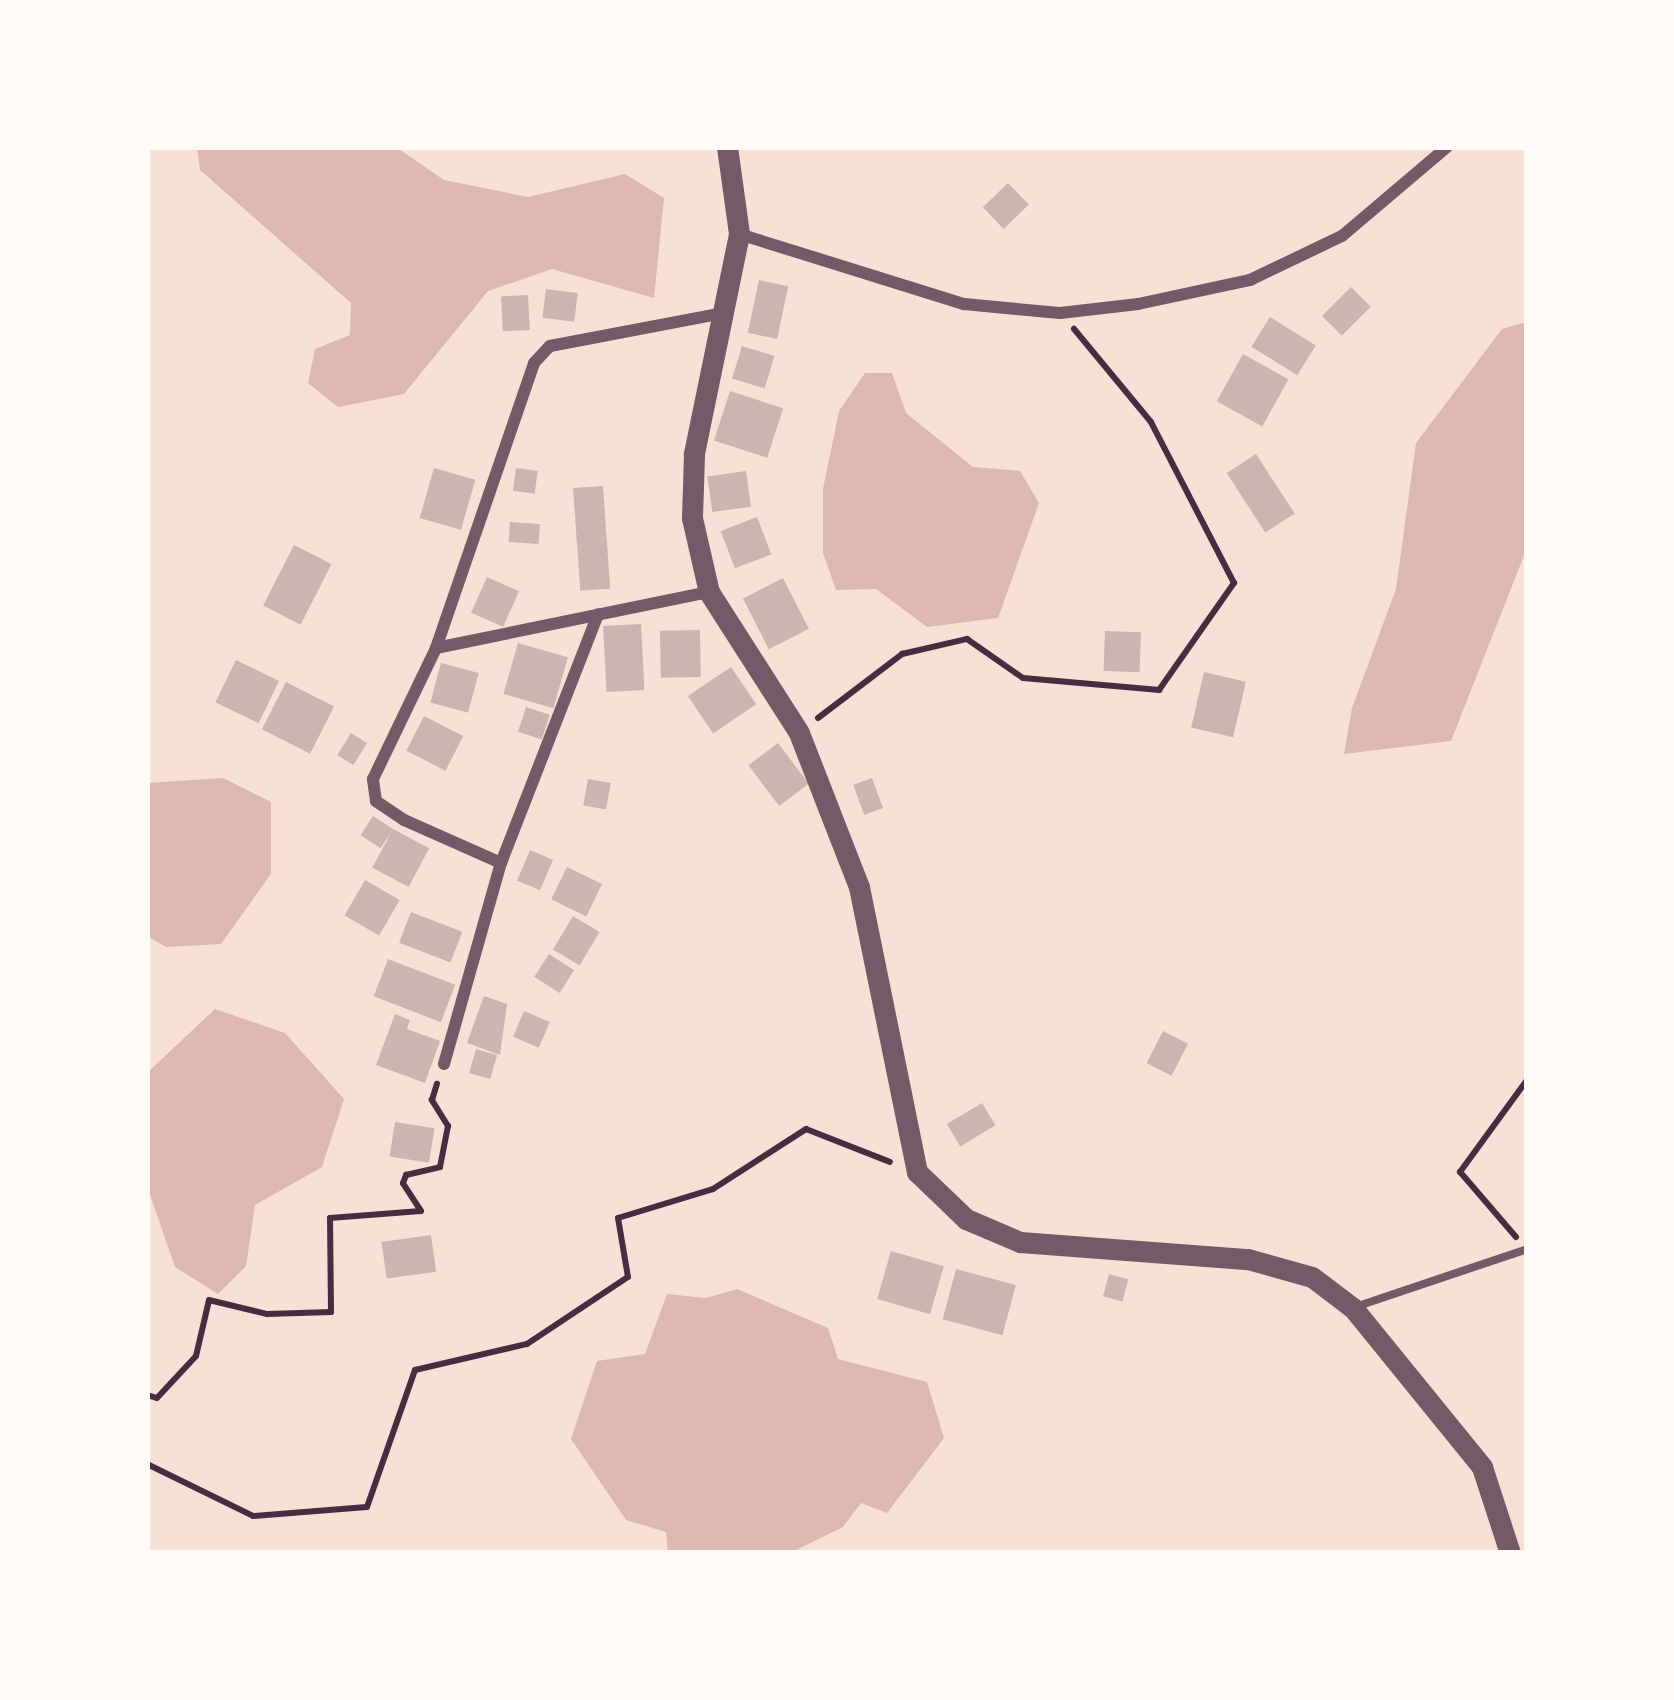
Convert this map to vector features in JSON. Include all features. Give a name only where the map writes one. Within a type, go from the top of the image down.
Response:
[{"type":"street","points":[[727,147],[740,234],[694,454],[692,518],[709,592],[799,733],[860,887],[917,1172],[966,1220],[1020,1243],[1247,1258],[1312,1277],[1353,1308],[1482,1467],[1510,1553]]},
{"type":"street","points":[[740,234],[964,304],[1060,313],[1250,280],[1342,236],[1448,147]]},
{"type":"street","points":[[501,863],[376,801],[373,778],[436,648],[534,363],[550,346],[723,313]]},
{"type":"street","points":[[436,648],[709,592]]},
{"type":"street","points":[[445,1064],[501,863],[598,614]]},
{"type":"lane","points":[[1353,1308],[1527,1250]]},
{"type":"path","points":[[799,733],[902,654],[967,639],[1023,678],[1159,690],[1234,583],[1151,422],[1060,313]]},
{"type":"path","points":[[147,1395],[157,1398],[196,1356],[208,1300],[267,1314],[331,1312],[330,1218],[421,1211],[403,1183],[406,1175],[440,1167],[448,1126],[432,1100],[445,1064]]},
{"type":"path","points":[[1527,1080],[1460,1172],[1527,1250]]},
{"type":"path","points":[[149,1463],[253,1516],[367,1507],[415,1370],[527,1344],[628,1277],[618,1218],[712,1189],[806,1129],[917,1172]]},
{"type":"shaded area","points":[[197,147],[396,147],[444,180],[528,197],[625,174],[664,198],[654,298],[552,269],[488,291],[404,394],[338,407],[308,383],[315,349],[350,335],[351,303],[200,170]]},
{"type":"shaded area","points":[[1527,322],[1527,548],[1451,741],[1344,754],[1352,708],[1396,589],[1416,443],[1502,329]]},
{"type":"shaded area","points":[[865,373],[892,373],[906,413],[973,467],[1020,471],[1039,503],[998,618],[927,627],[876,589],[836,590],[823,553],[823,489],[839,411]]},
{"type":"shaded area","points":[[223,778],[271,802],[271,874],[221,944],[166,947],[147,936],[147,783]]},
{"type":"shaded area","points":[[215,1009],[285,1033],[344,1099],[322,1167],[255,1205],[246,1266],[218,1294],[175,1267],[147,1186],[147,1073]]},
{"type":"shaded area","points":[[737,1289],[828,1328],[838,1359],[927,1382],[944,1438],[887,1513],[861,1503],[843,1527],[790,1553],[668,1553],[666,1532],[626,1520],[571,1439],[597,1361],[645,1354],[667,1294],[706,1298]]},
{"type":"building","points":[[1008,183],[1029,205],[1004,229],[983,207]]},
{"type":"building","points":[[759,280],[788,286],[777,339],[748,333]]},
{"type":"building","points":[[1351,287],[1371,307],[1342,336],[1322,316]]},
{"type":"building","points":[[546,289],[578,293],[574,322],[542,318]]},
{"type":"building","points":[[528,295],[530,330],[503,331],[501,296]]},
{"type":"building","points":[[1270,317],[1316,346],[1297,375],[1251,347]]},
{"type":"building","points":[[742,346],[775,356],[765,388],[732,379]]},
{"type":"building","points":[[1243,354],[1288,379],[1262,426],[1217,401]]},
{"type":"building","points":[[730,391],[783,408],[767,458],[714,440]]},
{"type":"building","points":[[1256,454],[1295,514],[1265,533],[1227,473]]},
{"type":"building","points":[[434,468],[475,480],[461,530],[420,518]]},
{"type":"building","points":[[516,468],[538,471],[535,494],[513,491]]},
{"type":"building","points":[[746,471],[751,507],[712,512],[707,476]]},
{"type":"building","points":[[603,486],[610,589],[580,591],[573,488]]},
{"type":"building","points":[[757,517],[771,554],[735,568],[721,531]]},
{"type":"building","points":[[510,522],[540,524],[539,544],[509,542]]},
{"type":"building","points":[[294,545],[331,564],[301,625],[263,606]]},
{"type":"building","points":[[487,577],[519,591],[503,627],[471,613]]},
{"type":"building","points":[[783,578],[809,629],[769,649],[743,598]]},
{"type":"building","points":[[641,624],[644,690],[607,692],[603,626]]},
{"type":"building","points":[[700,630],[701,677],[661,678],[660,631]]},
{"type":"building","points":[[1105,631],[1141,632],[1140,672],[1104,671]]},
{"type":"building","points":[[518,643],[568,657],[553,708],[503,694]]},
{"type":"building","points":[[236,660],[279,681],[259,723],[215,702]]},
{"type":"building","points":[[441,663],[479,673],[468,713],[430,703]]},
{"type":"building","points":[[731,667],[756,704],[713,733],[688,696]]},
{"type":"building","points":[[1204,672],[1246,682],[1233,737],[1191,728]]},
{"type":"building","points":[[286,682],[334,707],[310,754],[262,729]]},
{"type":"building","points":[[526,707],[550,715],[542,739],[518,732]]},
{"type":"building","points":[[424,716],[463,736],[445,771],[406,751]]},
{"type":"building","points":[[351,733],[367,743],[353,765],[337,755]]},
{"type":"building","points":[[778,743],[809,784],[779,806],[748,765]]},
{"type":"building","points":[[872,778],[883,808],[864,815],[853,785]]},
{"type":"building","points":[[588,779],[611,783],[606,810],[583,806]]},
{"type":"building","points":[[373,816],[393,829],[381,848],[360,835]]},
{"type":"building","points":[[393,829],[429,848],[409,887],[372,868]]},
{"type":"building","points":[[530,850],[553,860],[540,890],[517,880]]},
{"type":"building","points":[[567,867],[602,884],[586,916],[551,899]]},
{"type":"building","points":[[365,880],[400,900],[379,936],[344,916]]},
{"type":"building","points":[[411,912],[462,932],[451,963],[399,943]]},
{"type":"building","points":[[573,916],[600,932],[579,965],[553,949]]},
{"type":"building","points":[[549,954],[574,970],[559,993],[534,977]]},
{"type":"building","points":[[388,959],[455,985],[441,1022],[374,996]]},
{"type":"building","points":[[484,996],[507,1004],[500,1055],[467,1043]]},
{"type":"building","points":[[524,1011],[550,1022],[539,1048],[513,1037]]},
{"type":"building","points":[[395,1014],[410,1020],[407,1029],[440,1041],[425,1083],[376,1065]]},
{"type":"building","points":[[1163,1031],[1188,1044],[1172,1076],[1147,1063]]},
{"type":"building","points":[[476,1049],[497,1055],[490,1079],[469,1073]]},
{"type":"building","points":[[982,1103],[995,1125],[960,1146],[947,1124]]},
{"type":"building","points":[[395,1122],[435,1128],[429,1163],[390,1157]]},
{"type":"building","points":[[431,1235],[436,1272],[387,1279],[381,1242]]},
{"type":"building","points":[[891,1251],[944,1266],[930,1314],[877,1299]]},
{"type":"building","points":[[956,1269],[1016,1285],[1002,1335],[943,1319]]},
{"type":"building","points":[[1109,1274],[1128,1279],[1122,1301],[1103,1296]]}]
